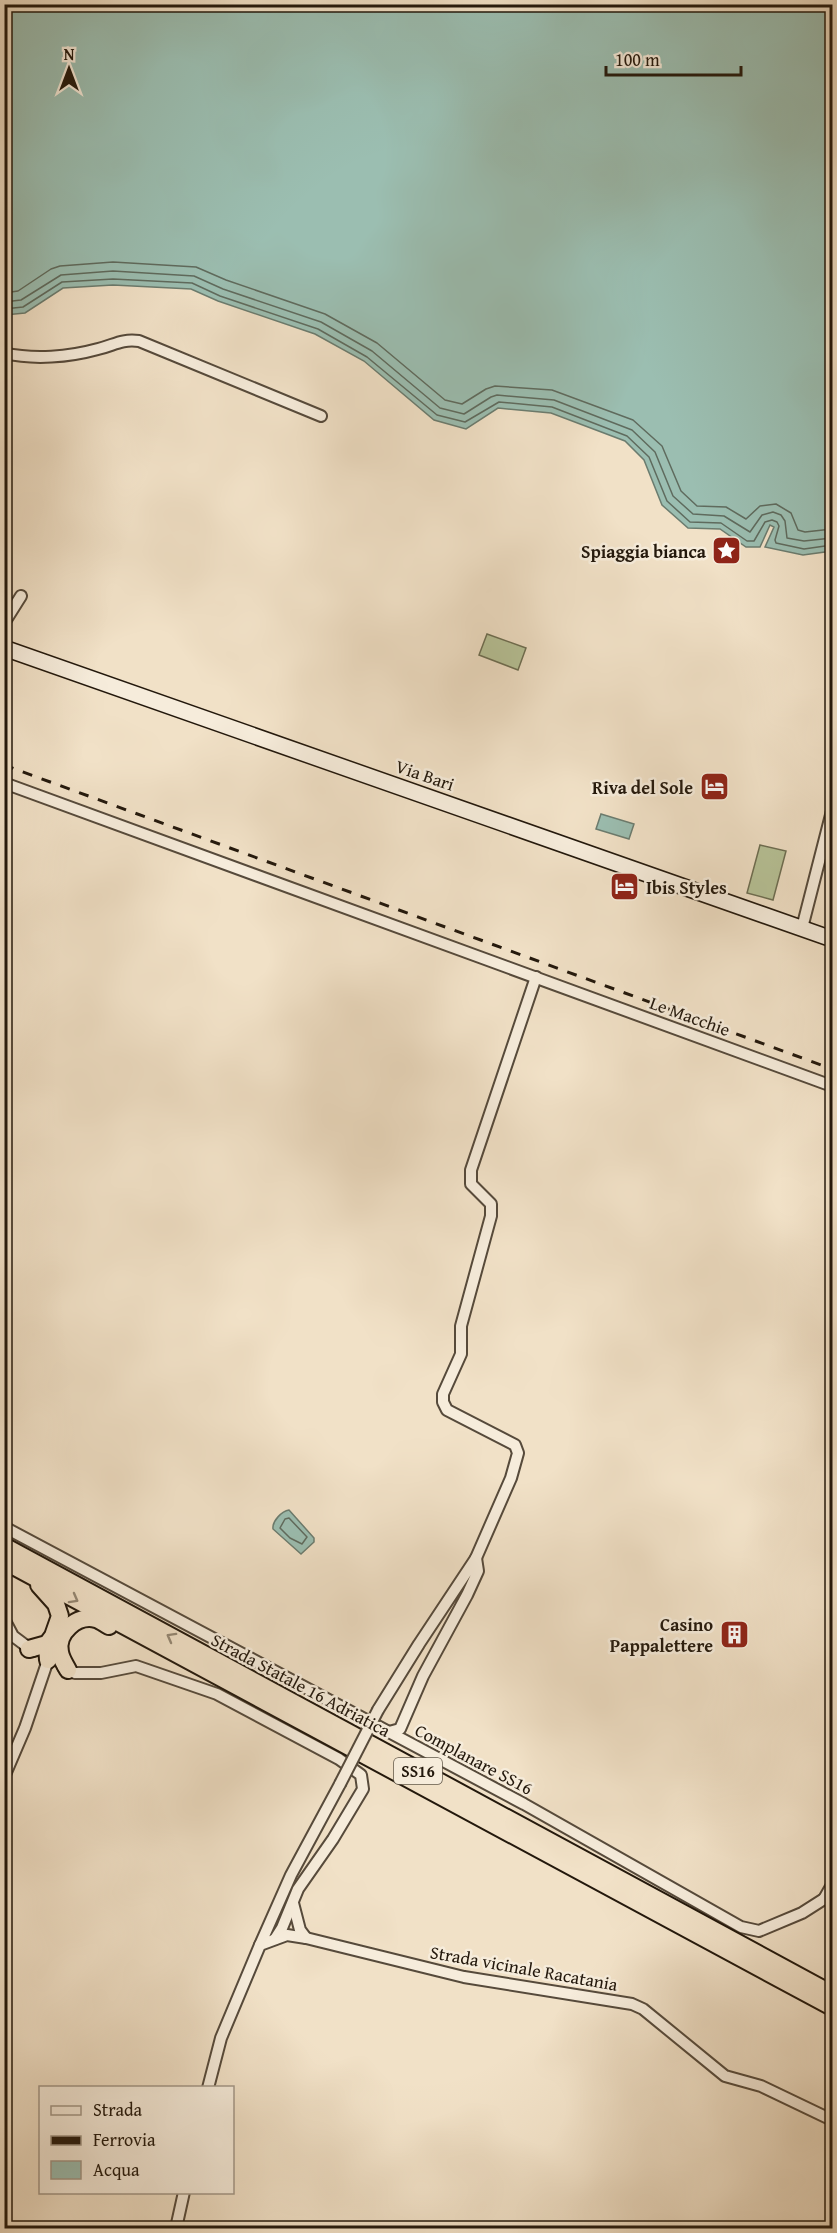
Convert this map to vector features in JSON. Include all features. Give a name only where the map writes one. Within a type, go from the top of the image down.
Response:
[{"type":"highway","name":"Strada Statale 16 Adriatica","points":[[4,1546],[832,1994]]},
{"type":"highway","name":"Strada Statale 16 Adriatica","points":[[4,1561],[832,2007]]},
{"type":"highway","points":[[28,1574],[56,1604],[60,1616],[53,1636],[51,1652]]},
{"type":"highway","points":[[51,1652],[68,1627],[81,1620],[96,1619],[119,1632],[136,1632]]},
{"type":"highway","points":[[29,1649],[51,1652],[68,1670]]},
{"type":"main road","name":"Via Bari","points":[[4,648],[832,939]]},
{"type":"street","points":[[4,353],[17,356],[63,356],[98,349],[125,340],[139,341],[321,416]]},
{"type":"street","points":[[4,623],[21,596]]},
{"type":"street","name":"Le Macchie","points":[[4,783],[832,1086]]},
{"type":"street","points":[[802,928],[832,811]]},
{"type":"street","points":[[209,2086],[221,2038],[291,1875],[378,1710],[476,1558],[511,1478],[518,1453],[515,1445],[447,1410],[443,1402],[443,1394],[461,1354],[461,1326],[491,1216],[491,1204],[471,1184],[471,1170],[536,978]]},
{"type":"street","name":"Complanare SS16","points":[[4,1527],[524,1804],[741,1927],[759,1931],[828,1899]]},
{"type":"street","points":[[389,1732],[400,1729],[423,1676],[467,1595],[478,1571],[476,1558]]},
{"type":"street","points":[[4,1619],[13,1636],[29,1649]]},
{"type":"street","points":[[4,1777],[25,1728],[51,1652]]},
{"type":"street","points":[[68,1670],[75,1673],[100,1673],[136,1666],[217,1694],[339,1759],[361,1775],[363,1789],[309,1871],[275,1940]]},
{"type":"street","points":[[828,1899],[832,1885]]},
{"type":"street","points":[[292,1903],[300,1930],[306,1938]]},
{"type":"street","name":"Strada vicinale Racatania","points":[[260,1945],[287,1935],[306,1938],[464,1977],[632,2004],[644,2009],[725,2076],[760,2086],[832,2120]]},
{"type":"street","points":[[176,2229],[184,2194]]},
{"type":"shaded area","points":[[487,634],[526,648],[518,670],[479,655]]},
{"type":"shaded area","points":[[760,845],[786,851],[773,900],[747,893]]},
{"type":"water","points":[[5,4],[832,5],[832,551],[803,555],[765,547],[774,527],[770,525],[760,547],[746,547],[720,529],[688,528],[662,505],[644,460],[625,441],[551,413],[498,408],[466,429],[434,420],[364,361],[315,334],[218,301],[191,289],[113,285],[63,288],[25,313],[5,315]]},
{"type":"water","points":[[601,814],[634,824],[629,839],[596,829]]},
{"type":"water","points":[[289,1510],[314,1538],[314,1542],[301,1554],[273,1529],[278,1517]]},
{"type":"railway","points":[[4,765],[832,1069]]},
{"type":"place","name":"Spiaggia bianca","points":[[727,551]]},
{"type":"place","name":"Riva del Sole","points":[[714,787]]},
{"type":"place","name":"Ibis Styles","points":[[625,887]]},
{"type":"place","name":"Casino Pappalettere","points":[[734,1634]]}]
